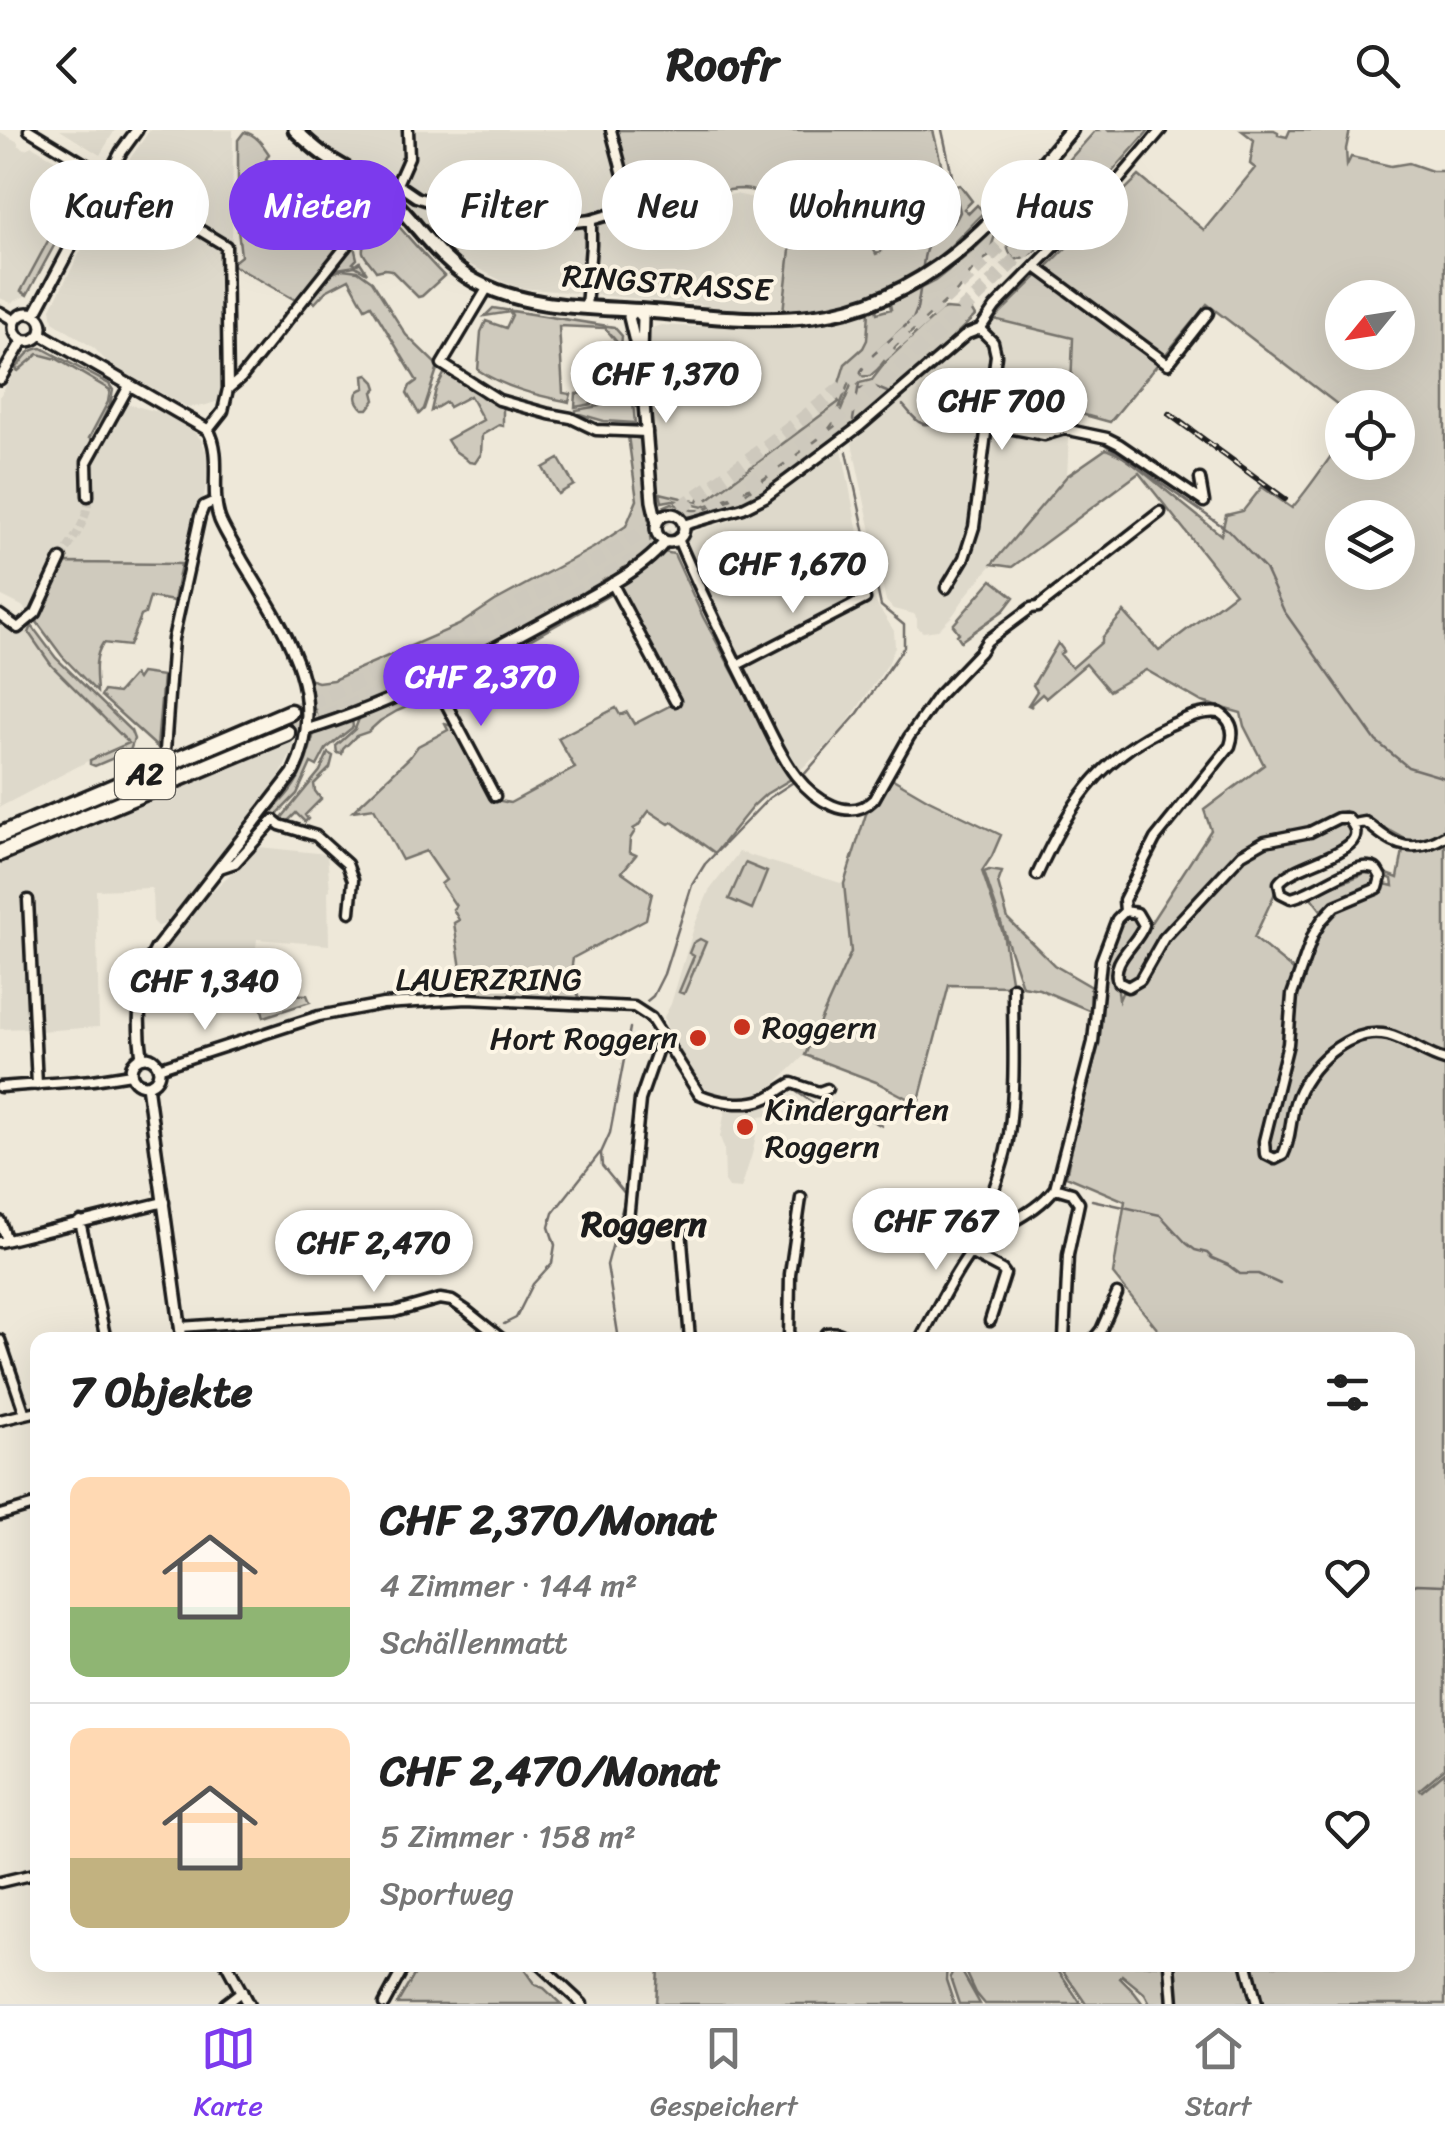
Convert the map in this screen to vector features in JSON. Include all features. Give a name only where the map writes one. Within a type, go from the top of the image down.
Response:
[{"type":"highway","name":"A2","points":[[0,835],[290,712]]},
{"type":"highway","name":"A2","points":[[0,853],[287,733]]},
{"type":"main road","name":"RINGSTRASSE","points":[[295,130],[322,153],[379,189],[452,265],[488,287],[532,301],[751,317],[811,316],[862,306],[911,286],[982,230],[1071,130]]},
{"type":"street","points":[[29,130],[80,160]]},
{"type":"street","points":[[117,160],[137,130]]},
{"type":"street","points":[[408,130],[410,157],[397,184],[416,197],[477,218],[535,228],[602,217]]},
{"type":"street","points":[[611,130],[619,160]]},
{"type":"street","points":[[684,525],[765,497],[860,426],[966,334],[980,329],[996,307],[1112,189],[1161,130]]},
{"type":"street","points":[[586,307],[591,220]]},
{"type":"street","points":[[208,430],[223,412],[228,389],[226,246],[209,236]]},
{"type":"street","points":[[35,314],[70,250]]},
{"type":"street","points":[[228,389],[343,250]]},
{"type":"street","points":[[1036,267],[1168,364],[1208,314]]},
{"type":"street","points":[[488,287],[442,364],[499,400],[571,418],[596,430],[647,432]]},
{"type":"street","points":[[636,310],[629,318],[641,367],[653,513],[657,532],[665,540],[678,539],[684,525],[678,516],[667,514],[652,488]]},
{"type":"street","points":[[0,312],[15,321]]},
{"type":"street","points":[[23,313],[35,314],[42,322],[41,334],[33,340],[22,340],[15,332],[15,321],[23,313]]},
{"type":"street","points":[[946,588],[964,558],[974,527],[996,350],[990,337],[980,329]]},
{"type":"street","points":[[41,334],[208,430],[214,444],[215,500],[225,530],[292,647],[305,692],[308,717],[304,747],[292,773],[150,960],[139,1032],[142,1058]]},
{"type":"street","points":[[0,379],[22,340]]},
{"type":"street","points":[[88,496],[87,462],[129,386]]},
{"type":"street","points":[[987,424],[1044,435],[1064,429],[1099,436],[1119,444],[1204,502],[1200,479]]},
{"type":"street","points":[[165,751],[176,622],[200,516],[204,506],[215,500]]},
{"type":"street","points":[[678,539],[710,614],[799,779],[824,801],[843,810],[858,810],[870,804],[920,721],[987,641],[1038,607],[1160,512]]},
{"type":"street","points":[[657,523],[667,514]]},
{"type":"street","points":[[306,730],[356,715],[475,660],[612,583],[657,553],[665,540]]},
{"type":"street","points":[[0,616],[18,628],[31,618],[62,559]]},
{"type":"street","points":[[612,583],[675,701]]},
{"type":"street","points":[[736,665],[865,599]]},
{"type":"street","points":[[433,679],[495,796]]},
{"type":"street","points":[[1037,875],[1068,811],[1108,766],[1162,729],[1202,713],[1220,713],[1231,725],[1230,746],[1155,839],[1124,900],[1125,911]]},
{"type":"street","points":[[1125,911],[1137,913],[1144,925],[1116,969],[1118,982],[1128,987],[1140,980],[1164,938],[1248,850],[1271,839],[1347,818],[1354,824],[1356,836],[1349,846],[1287,874],[1279,883],[1281,893],[1291,898],[1356,869],[1372,868],[1381,878],[1378,888],[1345,900],[1331,910],[1309,944],[1290,1003],[1288,1044],[1264,1141],[1265,1154],[1275,1159],[1282,1155],[1298,1096],[1322,1062],[1344,1042],[1383,1034],[1445,1060]]},
{"type":"street","points":[[219,868],[235,863],[274,820],[316,836],[347,864],[353,880],[350,912]]},
{"type":"street","points":[[1354,824],[1365,822],[1393,842],[1412,846],[1428,846],[1445,836]]},
{"type":"street","points":[[28,900],[37,1085]]},
{"type":"street","points":[[973,1250],[1038,1205],[1055,1188],[1093,1042],[1101,961],[1117,919],[1125,911]]},
{"type":"street","points":[[925,1332],[973,1250],[1001,1168],[1009,1134],[1014,987]]},
{"type":"street","name":"LAUERZRING","points":[[158,1068],[342,1010],[383,1004],[467,999],[634,1007],[651,1018],[662,1036]]},
{"type":"street","points":[[662,1036],[699,1094],[707,1098],[758,1102],[792,1083],[819,1092],[827,1089]]},
{"type":"street","points":[[662,1036],[640,1100],[628,1220],[634,1228],[680,1229],[689,1332]]},
{"type":"street","points":[[142,1058],[150,1058],[158,1068],[156,1080],[147,1084],[136,1082],[131,1074],[133,1064],[142,1058]]},
{"type":"street","points":[[0,1087],[131,1074]]},
{"type":"street","points":[[147,1084],[181,1332]]},
{"type":"street","points":[[1055,1188],[1073,1194],[1079,1203],[1068,1255],[1064,1332]]},
{"type":"street","points":[[790,1332],[790,1274],[801,1198]]},
{"type":"street","points":[[0,1221],[3,1241],[164,1202]]},
{"type":"street","points":[[80,1221],[104,1332]]},
{"type":"street","points":[[973,1250],[1004,1274],[990,1321]]},
{"type":"street","points":[[1099,1332],[1116,1294]]},
{"type":"street","points":[[180,1327],[394,1312],[440,1298],[468,1311],[494,1332]]},
{"type":"street","points":[[0,1340],[25,1414]]},
{"type":"street","points":[[0,1420],[30,1412]]},
{"type":"street","points":[[0,1515],[30,1506]]},
{"type":"street","points":[[0,1882],[30,1876]]},
{"type":"street","points":[[232,1972],[248,2004]]},
{"type":"street","points":[[384,2004],[401,1972]]},
{"type":"street","points":[[548,1972],[582,2004]]},
{"type":"street","points":[[1171,1972],[1173,2004]]},
{"type":"street","points":[[1249,1972],[1256,2004]]},
{"type":"street","points":[[225,2004],[242,1992]]},
{"type":"shaded area","points":[[60,130],[115,130],[100,155]]},
{"type":"shaded area","points":[[150,130],[233,130],[229,247],[221,255],[219,401],[187,407],[108,363],[94,348],[53,322],[51,308],[81,250],[209,250],[209,160],[129,160]]},
{"type":"shaded area","points":[[304,130],[607,130],[615,160],[602,160],[602,250],[733,250],[733,194],[753,198],[753,250],[790,250],[783,312],[521,288],[463,261],[450,250],[582,250],[582,160],[426,160],[426,224],[406,202],[406,160],[344,160]]},
{"type":"shaded area","points":[[616,130],[933,130],[940,160],[753,160],[753,190],[733,190],[733,160],[625,160]]},
{"type":"shaded area","points":[[1096,130],[1149,130],[1123,160],[1069,160]]},
{"type":"shaded area","points":[[1241,130],[1274,130],[1287,137],[1290,130],[1350,130],[1347,165],[1351,157],[1391,166],[1409,163],[1445,171],[1445,1057],[1402,1037],[1350,1037],[1300,1086],[1281,1151],[1274,1155],[1267,1147],[1280,1061],[1302,968],[1313,942],[1333,914],[1385,884],[1393,886],[1385,873],[1398,878],[1405,839],[1373,822],[1352,818],[1345,811],[1315,827],[1261,838],[1244,848],[1164,934],[1135,981],[1126,983],[1119,978],[1124,963],[1211,830],[1204,810],[1264,765],[1241,713],[1202,702],[1146,670],[1109,691],[1086,664],[1046,698],[1042,694],[1032,707],[1028,705],[1037,691],[1033,685],[1058,643],[1064,651],[1060,654],[1072,668],[1102,642],[1124,612],[1159,651],[1235,593],[1139,473],[1012,567],[992,564],[1067,476],[1106,449],[1126,458],[1221,535],[1226,515],[1243,511],[1262,487],[1292,508],[1325,464],[1325,480],[1415,480],[1415,390],[1325,390],[1325,395],[1207,304],[1110,422],[1070,411],[1073,338],[994,319],[1064,250],[1128,250],[1128,187],[1139,176],[1204,230],[1255,168],[1250,164],[1254,140]]},
{"type":"shaded area","points":[[0,132],[25,149],[32,146],[56,160],[30,160],[30,250],[43,250],[21,291],[27,295],[11,303],[0,298]]},
{"type":"shaded area","points":[[244,132],[252,135],[269,154],[267,160],[238,160],[238,140]]},
{"type":"shaded area","points":[[961,186],[972,201],[964,209],[969,213],[977,205],[981,215],[961,236]]},
{"type":"shaded area","points":[[406,234],[444,276],[418,297],[391,270],[376,271],[363,250],[406,250]]},
{"type":"shaded area","points":[[981,242],[981,250],[990,250],[957,291],[896,346],[877,370],[849,382],[834,422],[825,434],[739,494],[703,507],[673,500],[662,502],[660,493],[698,502],[703,493],[708,499],[839,402],[835,396],[845,364],[867,340],[869,312],[891,309],[890,304],[935,281]]},
{"type":"shaded area","points":[[43,250],[52,250],[27,295],[21,291]]},
{"type":"shaded area","points":[[240,250],[338,250],[299,302],[231,264],[241,256]]},
{"type":"shaded area","points":[[347,250],[355,250],[357,259],[353,263],[360,262],[367,273],[355,266],[331,270]]},
{"type":"shaded area","points":[[790,250],[947,250],[911,278],[876,294],[821,308],[783,312]]},
{"type":"shaded area","points":[[1009,250],[1036,250],[1015,260]]},
{"type":"shaded area","points":[[343,269],[358,271],[372,281],[406,335],[438,366],[419,414],[407,393],[417,381],[371,305],[365,308],[349,279],[326,291],[315,303],[310,298],[327,275]]},
{"type":"shaded area","points":[[493,308],[614,327],[622,336],[621,347],[605,328],[559,326],[563,393],[571,394],[569,402],[531,393],[478,370],[481,332],[486,321],[506,328],[512,315],[510,312],[485,316]]},
{"type":"shaded area","points":[[945,309],[972,311],[975,316],[899,386],[773,487],[739,505],[708,515],[686,516],[665,506],[672,503],[703,510],[745,494],[835,426],[851,385],[872,380],[888,359]]},
{"type":"shaded area","points":[[869,312],[867,340],[842,369],[835,395],[839,402],[708,499],[704,493],[699,502],[659,495],[646,376],[652,328],[804,325]]},
{"type":"shaded area","points":[[994,319],[1074,338],[1067,476],[953,615],[938,630],[923,632],[917,627],[914,614],[893,609],[886,601],[852,443]]},
{"type":"shaded area","points":[[42,348],[109,384],[113,390],[110,405],[92,440],[89,438],[110,390],[57,359],[38,354],[16,369],[30,352]]},
{"type":"shaded area","points":[[38,354],[57,358],[110,390],[89,439],[100,451],[128,404],[156,410],[189,427],[201,439],[207,454],[206,486],[189,564],[66,563],[37,622],[22,606],[0,595],[0,396],[16,369],[19,371]]},
{"type":"shaded area","points":[[444,374],[483,393],[482,397],[496,404],[498,401],[503,409],[503,426],[482,435],[481,454],[475,463],[469,462],[447,440],[483,420],[470,396],[449,407],[446,402],[431,411]]},
{"type":"shaded area","points":[[368,375],[377,388],[373,392],[375,400],[363,409],[356,397],[365,388],[364,376]]},
{"type":"shaded area","points":[[624,389],[632,393],[635,423],[604,421],[576,413],[599,406],[598,403],[575,407],[576,394]]},
{"type":"shaded area","points":[[628,436],[641,439],[651,547],[646,554],[487,646],[364,704],[317,719],[309,679],[333,680],[459,625],[626,526],[637,500]]},
{"type":"shaded area","points":[[842,449],[868,585],[894,631],[895,647],[888,664],[836,738],[799,771],[703,591],[688,555],[688,538],[695,531],[765,506]]},
{"type":"shaded area","points":[[559,459],[574,485],[558,494],[543,468]]},
{"type":"shaded area","points":[[664,552],[674,554],[703,617],[791,779],[753,806],[715,853],[672,822],[669,824],[649,811],[633,829],[629,852],[636,855],[622,872],[652,893],[646,919],[573,958],[570,978],[580,999],[465,995],[454,923],[459,920],[453,909],[456,906],[441,884],[446,880],[426,851],[402,860],[374,808],[353,811],[418,746],[448,730],[445,724],[453,726],[491,799],[510,803],[575,768],[558,738],[616,708],[620,715],[627,712],[634,724],[677,702],[618,585]]},
{"type":"shaded area","points":[[66,563],[181,564],[174,601],[150,597],[129,646],[103,643],[96,660],[97,692],[62,656],[37,622]]},
{"type":"shaded area","points":[[992,580],[1014,597],[1004,610],[961,641],[953,625]]},
{"type":"shaded area","points":[[609,590],[613,593],[441,686],[441,680]]},
{"type":"shaded area","points":[[0,621],[12,632],[32,626],[29,629],[52,666],[130,743],[0,807]]},
{"type":"shaded area","points":[[32,626],[56,658],[131,731],[134,739],[130,751],[95,766],[90,764],[90,760],[129,743],[52,666],[29,633]]},
{"type":"shaded area","points":[[141,673],[163,676],[157,747],[101,696],[104,691],[118,693],[134,675],[137,679]]},
{"type":"shaded area","points":[[429,686],[419,702],[380,721],[356,736],[342,754],[337,753],[336,746],[355,729],[360,716]]},
{"type":"shaded area","points":[[352,719],[353,727],[326,749],[317,766],[311,763],[297,794],[234,858],[295,784],[314,733]]},
{"type":"shaded area","points":[[293,741],[294,747],[279,778],[167,924],[158,926],[153,921],[152,888],[96,890],[99,1027],[0,1029],[0,863]]},
{"type":"shaded area","points":[[328,753],[333,756],[330,768],[314,784],[321,799],[305,815],[308,819],[305,822],[296,813],[282,822],[320,771]]},
{"type":"shaded area","points":[[893,779],[1001,835],[982,871],[1003,933],[1012,986],[949,985],[918,1104],[876,1082],[805,1055],[851,952],[844,884],[866,814]]},
{"type":"shaded area","points":[[1342,822],[1348,823],[1354,835],[1349,843],[1282,873],[1254,938],[1296,972],[1287,1007],[1286,1039],[1260,1152],[1271,1164],[1286,1158],[1302,1093],[1318,1069],[1340,1049],[1381,1037],[1445,1062],[1445,1768],[1420,1789],[1445,1772],[1445,2004],[1259,2004],[1252,1972],[1415,1972],[1415,1332],[1160,1332],[1113,1274],[1125,1201],[1066,1176],[1101,1013],[1102,974],[1122,920],[1135,918],[1138,927],[1111,970],[1119,1000],[1122,993],[1142,984],[1173,931],[1241,858],[1260,846]]},
{"type":"shaded area","points":[[259,847],[327,854],[329,945],[257,939],[253,974],[148,1009],[154,970],[165,949],[206,897]]},
{"type":"shaded area","name":"Roggern","points":[[739,852],[844,884],[851,952],[805,1055],[758,1100],[768,1107],[768,1116],[760,1117],[741,1189],[729,1188],[725,1182],[720,1137],[727,1100],[700,1091],[673,1048],[664,1017],[709,891]]},
{"type":"shaded area","points":[[745,863],[767,872],[752,909],[729,899]]},
{"type":"shaded area","points":[[1367,870],[1378,878],[1375,886],[1323,913],[1310,896],[1361,875],[1360,872],[1349,876],[1350,873]]},
{"type":"shaded area","points":[[984,872],[1002,872],[998,883],[1008,919],[1054,965],[1090,986],[1091,1011],[1022,986]]},
{"type":"shaded area","points":[[700,939],[706,942],[684,994],[679,992],[694,956],[689,953],[693,943]]},
{"type":"shaded area","points":[[280,994],[307,995],[310,1002],[264,1017],[261,1006]]},
{"type":"shaded area","points":[[416,1972],[526,1972],[535,1985],[561,2004],[397,2004]]},
{"type":"shaded area","points":[[658,1972],[947,1972],[954,2004],[656,2004]]},
{"type":"shaded area","points":[[952,1972],[962,1972],[980,2004],[959,2004],[950,1977]]},
{"type":"shaded area","points":[[966,1972],[1060,1972],[1081,2004],[985,2004]]},
{"type":"shaded area","points":[[1064,1972],[1165,1972],[1169,2004],[1150,2004],[1144,1993],[1122,1975],[1120,1978],[1143,2004],[1086,2004]]},
{"type":"shaded area","points":[[1247,1972],[1254,2004],[1176,2004],[1172,1973]]},
{"type":"waterway","points":[[922,271],[929,244],[960,212],[942,130]]},
{"type":"waterway","points":[[853,420],[861,371],[913,319],[921,284]]},
{"type":"waterway","points":[[860,389],[875,387],[887,392]]},
{"type":"waterway","points":[[998,404],[1073,422],[1083,429]]},
{"type":"waterway","points":[[903,405],[920,423],[944,419]]},
{"type":"waterway","points":[[1097,439],[1228,530],[1265,569],[1284,611],[1376,741],[1408,767],[1445,778]]},
{"type":"waterway","points":[[802,777],[858,713],[904,647],[904,625],[881,606],[847,452]]},
{"type":"waterway","points":[[647,1001],[664,974],[692,885],[705,864],[769,798],[795,781]]},
{"type":"waterway","points":[[618,1332],[607,1265],[626,1195],[602,1166],[601,1153],[610,1133],[630,1028]]},
{"type":"waterway","points":[[788,1090],[816,1105],[841,1104],[882,1126]]},
{"type":"waterway","points":[[504,1324],[516,1318],[533,1284],[552,1263],[555,1245],[549,1227],[553,1213],[600,1153]]},
{"type":"waterway","points":[[1092,1200],[1160,1215],[1195,1250],[1240,1274],[1258,1274],[1280,1284]]},
{"type":"waterway","points":[[1415,1585],[1445,1585]]},
{"type":"tunnel","points":[[290,712],[444,642],[546,589],[690,501],[802,419],[911,329],[1013,233],[1107,130]]},
{"type":"tunnel","points":[[287,733],[414,678],[515,628],[647,552],[757,479],[873,389],[984,290],[1087,184],[1133,130]]},
{"type":"tunnel","points":[[61,559],[83,521],[88,496]]},
{"type":"railway","points":[[1169,414],[1285,499]]},
{"type":"place","name":"Roggern","points":[[742,1027]]},
{"type":"place","name":"Hort Roggern","points":[[698,1038]]},
{"type":"place","name":"Kindergarten Roggern","points":[[745,1127]]},
{"type":"district","name":"Roggern","points":[[644,1224]]}]
